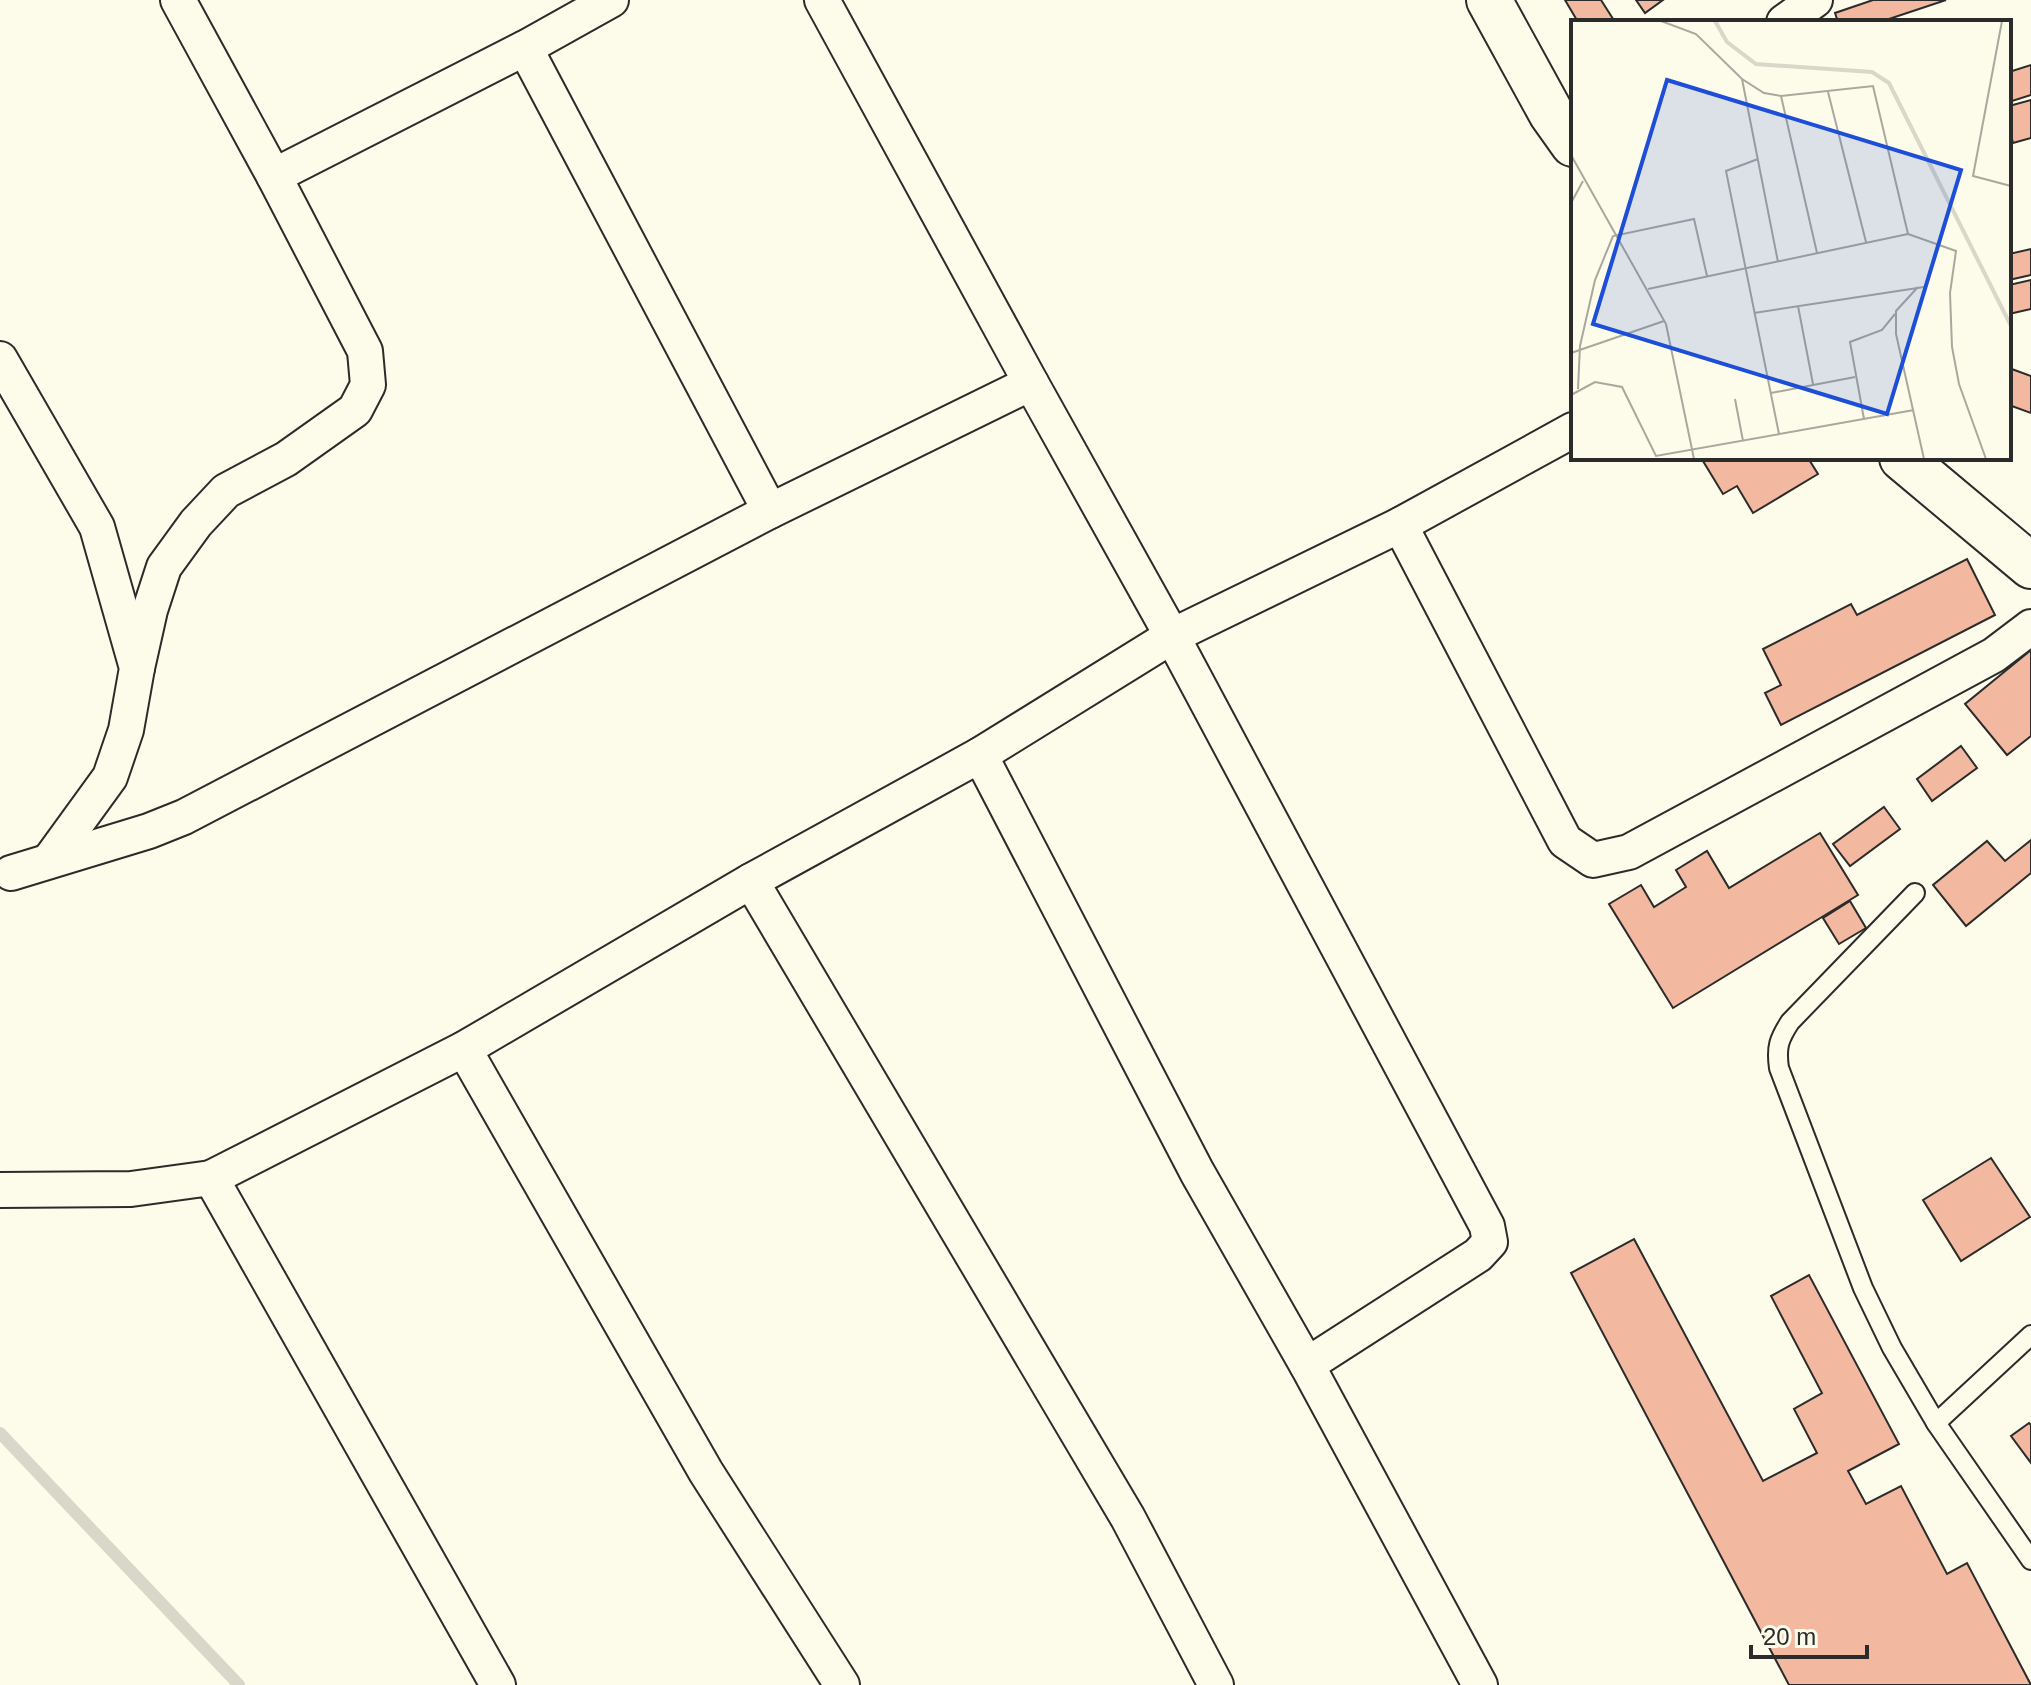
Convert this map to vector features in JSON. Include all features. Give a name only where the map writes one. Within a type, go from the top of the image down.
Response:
[{"type":"main road","points":[[1489,0],[1551,113],[1571,141]]},
{"type":"main road","points":[[1904,460],[2031,566]]},
{"type":"street","points":[[49,861],[110,777],[126,730],[150,610],[164,567],[196,523],[226,491],[286,459],[355,410],[368,385],[365,351],[178,0]]},
{"type":"street","points":[[274,176],[525,48],[611,0]]},
{"type":"street","points":[[822,0],[1172,636],[1487,1226],[1490,1242],[1478,1255],[1307,1365]]},
{"type":"street","points":[[1787,20],[1815,0]]},
{"type":"street","points":[[525,48],[770,511]]},
{"type":"street","points":[[0,359],[97,527],[137,668]]},
{"type":"street","points":[[5,874],[149,831],[184,817],[770,511],[1031,383]]},
{"type":"street","points":[[0,1190],[131,1189],[211,1178],[464,1049],[751,881],[980,755],[1172,636],[1400,525],[1571,431]]},
{"type":"street","points":[[1400,525],[1565,841],[1593,860],[1629,852],[1994,655],[2031,627]]},
{"type":"street","points":[[980,755],[1197,1172],[1307,1365],[1480,1685]]},
{"type":"street","points":[[751,881],[1128,1518],[1216,1685]]},
{"type":"street","points":[[464,1049],[706,1472],[842,1685]]},
{"type":"street","points":[[211,1178],[498,1685]]},
{"type":"lane","points":[[1915,893],[1790,1022],[1780,1038],[1777,1053],[1779,1068],[1863,1288],[1892,1348],[1936,1423],[2031,1560]]},
{"type":"lane","points":[[1936,1423],[2031,1335]]},
{"type":"building","points":[[1565,0],[1601,0],[1614,20],[1577,20]]},
{"type":"building","points":[[1636,0],[1663,0],[1645,13]]},
{"type":"building","points":[[1873,0],[1946,0],[1886,20],[1837,20],[1835,13]]},
{"type":"building","points":[[2031,65],[2031,95],[2011,101],[2011,71]]},
{"type":"building","points":[[2031,100],[2031,138],[2013,143],[2011,105]]},
{"type":"building","points":[[2031,249],[2031,275],[2011,280],[2011,254]]},
{"type":"building","points":[[2031,280],[2031,309],[2011,314],[2011,285]]},
{"type":"building","points":[[2011,369],[2031,376],[2031,413],[2011,406]]},
{"type":"building","points":[[1809,460],[1818,474],[1753,513],[1737,486],[1723,494],[1703,461]]},
{"type":"building","points":[[1967,559],[1995,615],[1781,725],[1765,693],[1781,685],[1763,649],[1851,604],[1857,615]]},
{"type":"building","points":[[2031,650],[2031,736],[2007,755],[1965,704]]},
{"type":"building","points":[[1961,746],[1977,768],[1932,801],[1917,779]]},
{"type":"building","points":[[1884,807],[1900,829],[1850,866],[1833,844]]},
{"type":"building","points":[[1820,833],[1858,895],[1673,1008],[1609,904],[1641,885],[1654,907],[1686,887],[1676,870],[1707,851],[1729,888]]},
{"type":"building","points":[[2031,840],[2031,873],[1966,926],[1933,885],[1987,841],[2005,861]]},
{"type":"building","points":[[1850,901],[1866,928],[1839,944],[1823,918]]},
{"type":"building","points":[[1991,1158],[2030,1217],[1961,1261],[1923,1200]]},
{"type":"building","points":[[1634,1239],[1763,1481],[1817,1453],[1794,1409],[1822,1393],[1771,1296],[1809,1275],[1899,1444],[1848,1471],[1866,1504],[1901,1486],[1947,1574],[1967,1563],[2031,1685],[1789,1685],[1571,1273]]},
{"type":"building","points":[[2029,1423],[2031,1425],[2031,1463],[2011,1436]]},
{"type":"waterway","points":[[0,1433],[239,1685]]}]
